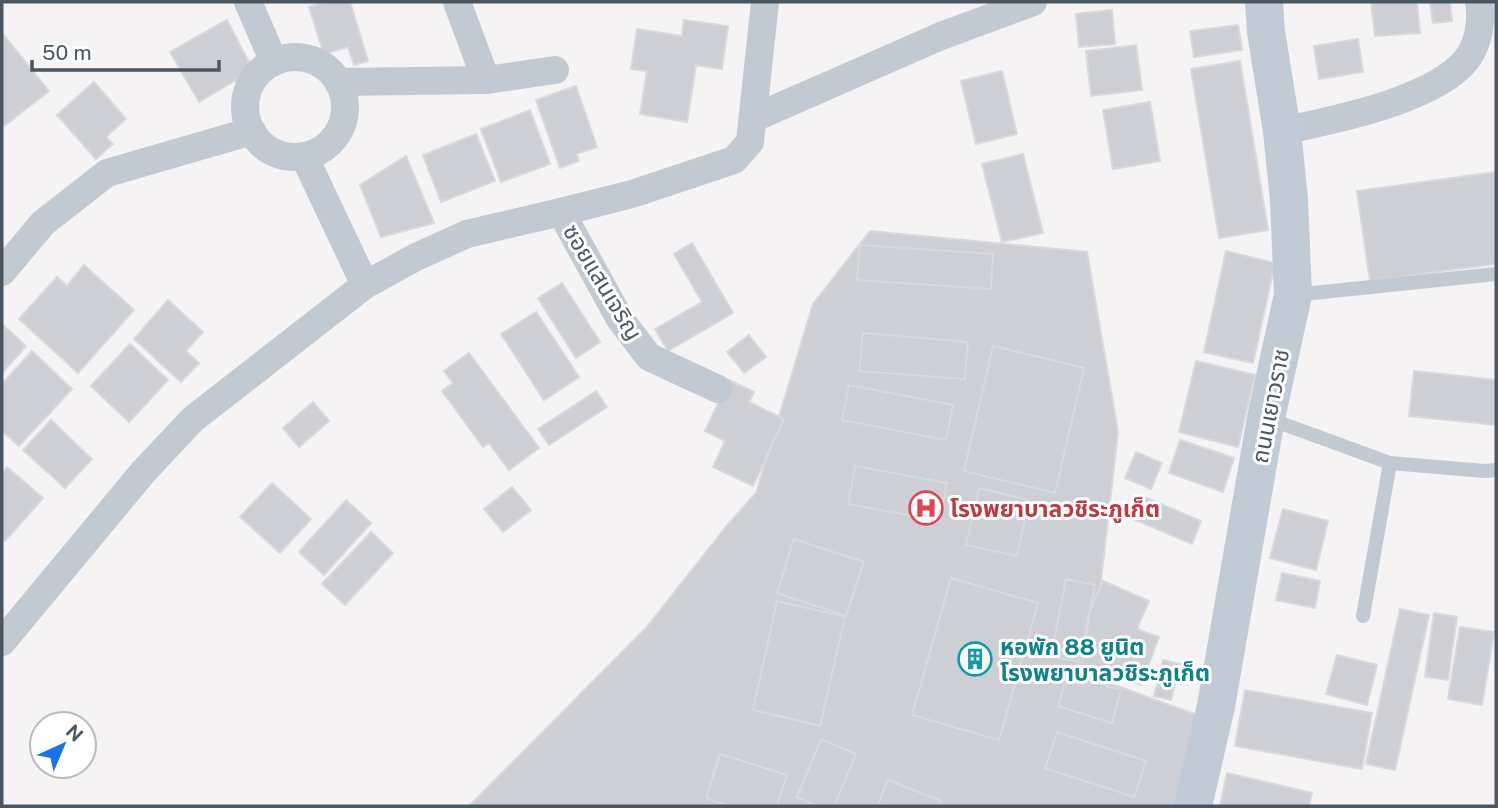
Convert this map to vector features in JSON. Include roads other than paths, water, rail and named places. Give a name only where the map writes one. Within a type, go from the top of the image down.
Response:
[{"type":"main road","name":"ถนนเยาวราช","points":[[1193,806],[1216,706],[1266,418],[1293,295],[1289,200],[1264,2]]},
{"type":"street","points":[[248,2],[274,62]]},
{"type":"street","points":[[457,2],[486,80]]},
{"type":"street","points":[[2,642],[144,471],[193,418],[365,285],[416,257],[467,234],[632,194],[734,160],[750,142],[765,2]]},
{"type":"street","points":[[754,118],[942,36],[1033,2]]},
{"type":"street","points":[[1282,131],[1370,111],[1431,86],[1453,73],[1467,58],[1477,37],[1481,15],[1479,2]]},
{"type":"street","points":[[301,57],[318,63],[338,82],[345,111],[341,128],[331,142],[316,152],[287,157],[271,151],[259,142],[251,131],[245,110],[246,97],[252,80],[268,64],[274,62],[284,58],[301,57]]},
{"type":"street","points":[[338,82],[486,80],[555,70]]},
{"type":"street","points":[[2,272],[43,223],[107,173],[251,131]]},
{"type":"street","points":[[304,156],[365,285]]},
{"type":"street","name":"ซอยแสนเจริญ","points":[[561,212],[620,319],[649,357],[718,390]]},
{"type":"lane","points":[[1293,295],[1496,274]]},
{"type":"lane","points":[[1266,418],[1390,463],[1496,470]]},
{"type":"lane","points":[[1363,616],[1390,463]]},
{"type":"place","name":"โรงพยาบาลวชิระภูเก็ต","points":[[926,508]]},
{"type":"place","name":"หอพัก 88 ยูนิต โรงพยาบาลวชิระภูเก็ต","points":[[975,659]]}]
